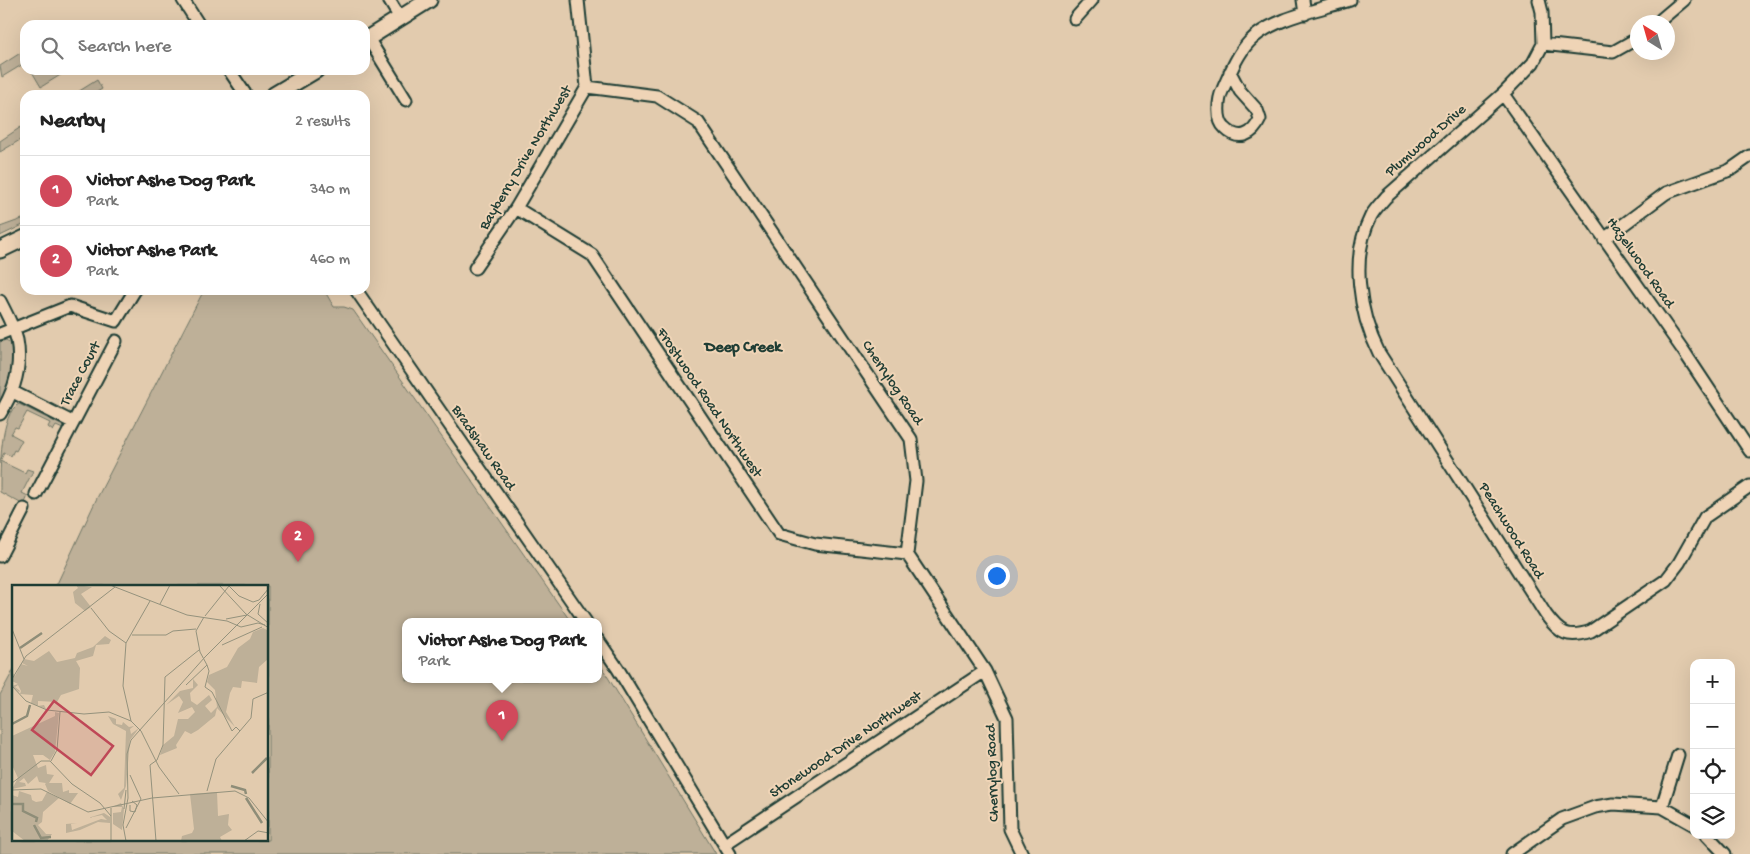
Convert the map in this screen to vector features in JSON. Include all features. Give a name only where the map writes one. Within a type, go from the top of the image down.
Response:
[{"type":"main road","points":[[370,37],[429,0]]},
{"type":"main road","points":[[282,90],[308,75]]},
{"type":"main road","points":[[0,250],[20,240]]},
{"type":"street","points":[[183,0],[196,20]]},
{"type":"street","points":[[389,0],[400,18]]},
{"type":"street","name":"Bayberry Drive Northwest","points":[[475,268],[516,208],[587,87],[578,0]]},
{"type":"street","points":[[1075,19],[1092,0]]},
{"type":"street","points":[[1302,0],[1305,14]]},
{"type":"street","points":[[1230,72],[1240,91],[1257,110],[1260,119],[1256,128],[1248,135],[1239,136],[1230,133],[1222,126],[1219,115],[1220,95],[1230,72],[1249,42],[1270,26],[1350,0]]},
{"type":"street","points":[[1539,0],[1542,12],[1543,44],[1613,52],[1630,42]]},
{"type":"street","points":[[1666,15],[1684,0]]},
{"type":"street","points":[[370,44],[406,100]]},
{"type":"street","name":"Plumwood Drive","points":[[1372,215],[1402,182],[1503,94],[1533,63],[1543,44]]},
{"type":"street","points":[[232,75],[243,90]]},
{"type":"street","name":"Cherrylog Road","points":[[587,87],[656,96],[698,122],[911,439],[916,481],[907,554],[985,670],[1007,718],[1010,829],[1022,854]]},
{"type":"street","name":"Hazelwood Road","points":[[1503,94],[1685,353],[1750,451]]},
{"type":"street","points":[[1604,239],[1666,193],[1730,170],[1748,161]]},
{"type":"street","name":"Frostwood Road Northwest","points":[[516,208],[592,255],[779,534],[814,544],[907,554]]},
{"type":"street","name":"Peachwood Road","points":[[1372,215],[1361,255],[1362,305],[1368,331],[1379,353],[1546,615],[1554,626],[1566,635],[1578,636],[1591,631],[1666,580],[1679,564],[1705,517],[1750,486]]},
{"type":"street","points":[[0,334],[70,306],[116,321],[132,295]]},
{"type":"street","name":"Bradshaw Road","points":[[359,295],[583,618]]},
{"type":"street","points":[[0,301],[17,340],[18,356],[14,392],[0,414]]},
{"type":"street","name":"Trace Court","points":[[36,494],[116,340]]},
{"type":"street","name":"Trace Court","points":[[14,392],[72,422]]},
{"type":"street","points":[[0,556],[24,509]]},
{"type":"street","points":[[602,646],[618,668],[727,849]]},
{"type":"street","name":"Stonewood Drive Northwest","points":[[727,849],[985,670]]},
{"type":"street","points":[[1662,807],[1678,755]]},
{"type":"street","points":[[1512,854],[1562,819],[1595,807],[1612,804],[1662,807],[1690,823]]},
{"type":"street","points":[[1711,839],[1725,854]]},
{"type":"shaded area","points":[[20,53],[20,66],[2,77],[0,66]]},
{"type":"shaded area","points":[[34,75],[60,75],[41,87]]},
{"type":"shaded area","points":[[97,80],[102,89],[100,90],[81,90]]},
{"type":"shaded area","points":[[20,128],[20,140],[0,152],[0,141]]},
{"type":"shaded area","points":[[20,220],[20,226],[0,236],[0,227]]},
{"type":"shaded area","points":[[201,295],[327,295],[334,307],[344,307],[353,310],[568,618],[402,618],[402,683],[602,683],[602,668],[716,854],[0,854],[0,695],[12,673],[12,842],[269,842],[269,585],[56,585],[96,500]]},
{"type":"shaded area","points":[[6,340],[12,344],[12,367],[7,390],[0,404],[0,342]]},
{"type":"shaded area","points":[[19,404],[65,427],[63,429],[56,426],[53,431],[48,427],[50,423],[27,412],[18,428],[15,427],[11,434],[22,440],[16,451],[14,450],[11,456],[4,453],[1,459],[2,443],[8,418],[13,409]]},
{"type":"shaded area","points":[[1,461],[25,473],[27,469],[33,471],[22,493],[28,496],[24,505],[0,492]]},
{"type":"place","name":"Victor Ashe Park","points":[[298,562]]},
{"type":"place","name":"Victor Ashe Dog Park","points":[[502,741]]},
{"type":"district","name":"Deep Creek","points":[[743,348]]}]
